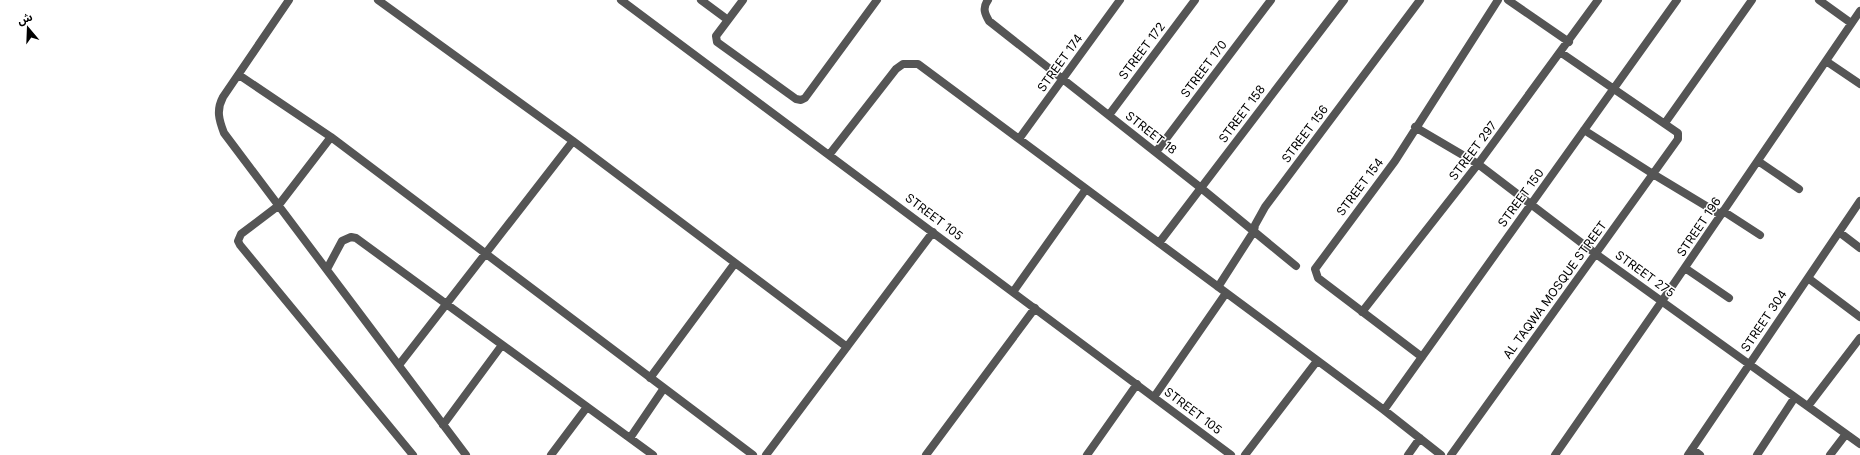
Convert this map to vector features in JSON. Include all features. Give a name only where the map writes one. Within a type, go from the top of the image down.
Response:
[{"type":"street","points":[[289,0],[219,104],[219,121],[224,133],[466,455]]},
{"type":"street","points":[[378,0],[573,141],[847,347]]},
{"type":"street","name":"STREET 105","points":[[621,0],[1231,455]]},
{"type":"street","points":[[701,0],[728,20]]},
{"type":"street","points":[[743,0],[716,36],[717,42],[796,99],[801,100],[805,98],[877,0]]},
{"type":"street","name":"STREET 18","points":[[988,0],[984,7],[985,14],[989,21],[1156,152],[1296,266]]},
{"type":"street","name":"STREET 174","points":[[1019,139],[1120,0]]},
{"type":"street","name":"STREET 172","points":[[1109,116],[1195,0]]},
{"type":"street","name":"STREET 170","points":[[1156,152],[1271,0]]},
{"type":"street","name":"STREET 158","points":[[1159,243],[1344,0]]},
{"type":"street","name":"STREET 156","points":[[1218,287],[1254,231],[1255,225],[1265,207],[1420,0]]},
{"type":"street","name":"STREET 154","points":[[1422,357],[1318,278],[1315,269],[1395,161],[1415,127],[1498,0]]},
{"type":"street","points":[[1508,0],[1568,42]]},
{"type":"street","name":"STREET 297","points":[[1362,312],[1478,164],[1598,0]]},
{"type":"street","name":"STREET 150","points":[[1384,410],[1677,0]]},
{"type":"street","points":[[1560,52],[1664,123],[1752,0]]},
{"type":"street","points":[[1819,0],[1851,23]]},
{"type":"street","name":"STREET 196","points":[[1555,455],[1685,268],[1860,11]]},
{"type":"street","points":[[1826,60],[1860,84]]},
{"type":"street","points":[[829,154],[896,69],[903,64],[918,64],[1384,410],[1441,455]]},
{"type":"street","points":[[239,75],[331,138],[752,455]]},
{"type":"street","name":"AL TAQWA MOSQUE STREET","points":[[1451,455],[1678,139],[1678,133],[1664,123]]},
{"type":"street","name":"STREET 275","points":[[1415,127],[1478,164],[1596,254],[1860,444]]},
{"type":"street","points":[[1584,130],[1653,174],[1760,235]]},
{"type":"street","points":[[331,138],[278,206],[241,234],[238,241],[413,455]]},
{"type":"street","points":[[399,365],[573,141]]},
{"type":"street","points":[[1758,161],[1799,189]]},
{"type":"street","points":[[1013,292],[1086,189]]},
{"type":"street","name":"STREET 304","points":[[1690,452],[1860,201]]},
{"type":"street","points":[[766,455],[933,232]]},
{"type":"street","points":[[1839,232],[1860,248]]},
{"type":"street","points":[[327,269],[342,241],[352,237],[356,238],[653,455]]},
{"type":"street","points":[[650,378],[735,263]]},
{"type":"street","points":[[1685,268],[1729,298]]},
{"type":"street","points":[[1808,278],[1860,318]]},
{"type":"street","points":[[1154,397],[1226,293]]},
{"type":"street","points":[[926,455],[1035,308]]},
{"type":"street","points":[[1808,406],[1860,338]]},
{"type":"street","points":[[443,425],[502,345]]},
{"type":"street","points":[[1245,455],[1317,361]]},
{"type":"street","points":[[1087,455],[1137,384]]},
{"type":"street","points":[[630,438],[664,388]]},
{"type":"street","points":[[1757,455],[1796,397]]},
{"type":"street","points":[[551,455],[587,407]]},
{"type":"street","points":[[1830,455],[1846,434]]},
{"type":"street","points":[[1408,455],[1420,438]]},
{"type":"street","points":[[1690,452],[1700,455]]}]
